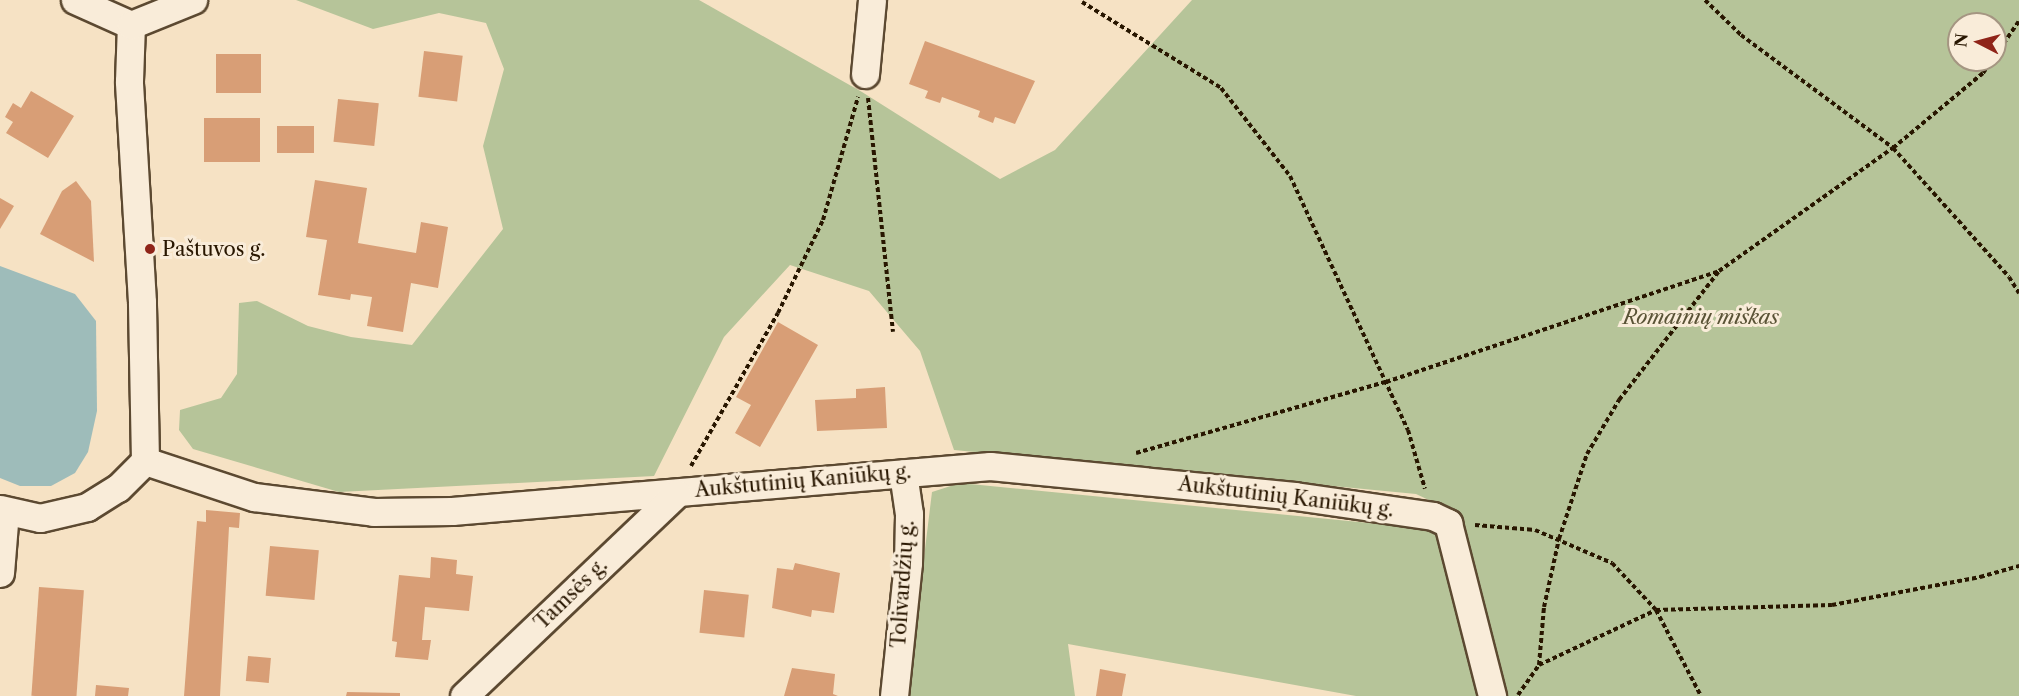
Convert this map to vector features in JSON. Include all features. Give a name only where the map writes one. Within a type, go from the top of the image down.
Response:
[{"type":"street","points":[[75,0],[131,25],[193,0]]},
{"type":"street","points":[[865,74],[872,0]]},
{"type":"street","points":[[0,573],[2,510],[40,518],[87,507],[118,488],[145,461],[142,302],[129,81],[131,25]]},
{"type":"street","name":"Aukštutinių Kaniūkų g.","points":[[145,461],[254,497],[374,512],[453,511],[990,466],[1295,496],[1440,519]]},
{"type":"street","name":"Tolivardžių g.","points":[[894,696],[908,563],[909,514],[903,473]]},
{"type":"street","name":"Tamsės g.","points":[[464,696],[677,493]]},
{"type":"street","points":[[1440,519],[1492,696]]},
{"type":"path","points":[[1705,0],[1741,35],[1893,148],[2009,278],[2019,293]]},
{"type":"path","points":[[1082,2],[1221,88],[1290,176],[1408,430],[1440,519],[1535,530],[1612,563],[1656,610],[1701,696]]},
{"type":"path","points":[[2007,38],[2019,21]]},
{"type":"path","points":[[1134,453],[1386,382],[1719,271],[1893,148],[1984,72]]},
{"type":"path","points":[[865,74],[893,332]]},
{"type":"path","points":[[677,493],[778,313],[823,220],[865,74]]},
{"type":"path","points":[[1539,665],[1544,607],[1559,539],[1587,454],[1619,400],[1719,271]]},
{"type":"path","points":[[1517,696],[1539,665],[1656,610],[1832,604],[1980,577],[2019,566]]},
{"type":"green space","name":"Romainių miškas","points":[[296,0],[699,0],[862,92],[1000,179],[1055,150],[1192,0],[2019,0],[2019,696],[1504,696],[1467,541],[1448,509],[1416,494],[954,450],[920,351],[869,291],[790,265],[724,337],[654,476],[339,492],[193,449],[179,430],[180,410],[221,398],[237,374],[239,303],[257,301],[308,326],[351,337],[412,345],[503,229],[483,146],[504,69],[486,23],[439,13],[373,29]]},
{"type":"green space","points":[[960,483],[1420,528],[1439,535],[1477,696],[1356,696],[1068,644],[1075,696],[907,696],[932,492]]},
{"type":"water","points":[[0,266],[75,294],[96,321],[97,411],[88,452],[75,473],[51,486],[20,486],[0,478]]},
{"type":"building","points":[[925,41],[1035,81],[1015,124],[995,117],[993,123],[978,117],[980,111],[942,97],[940,103],[925,98],[928,91],[909,84]]},
{"type":"building","points":[[424,51],[463,56],[457,101],[418,97]]},
{"type":"building","points":[[216,54],[261,54],[261,93],[216,93]]},
{"type":"building","points":[[31,91],[74,116],[48,158],[6,133],[13,122],[5,117],[13,103],[21,108]]},
{"type":"building","points":[[338,99],[379,103],[374,146],[334,142]]},
{"type":"building","points":[[204,118],[260,118],[260,162],[204,162]]},
{"type":"building","points":[[277,126],[314,126],[314,153],[277,153]]},
{"type":"building","points":[[315,180],[367,188],[358,243],[416,253],[421,222],[448,227],[438,288],[411,283],[403,332],[367,326],[372,297],[351,294],[350,300],[318,295],[327,240],[306,237]]},
{"type":"building","points":[[76,181],[91,201],[94,262],[40,234],[62,191]]},
{"type":"building","points":[[0,198],[14,206],[0,229]]},
{"type":"building","points":[[778,322],[818,345],[760,447],[735,433],[751,405],[736,397]]},
{"type":"building","points":[[885,387],[887,428],[817,431],[815,400],[856,398],[856,389]]},
{"type":"building","points":[[206,510],[240,513],[239,528],[229,527],[220,696],[184,696],[197,521],[206,522]]},
{"type":"building","points":[[270,546],[319,550],[314,600],[266,596]]},
{"type":"building","points":[[431,557],[457,560],[456,574],[473,576],[469,611],[425,607],[422,640],[431,640],[428,660],[395,657],[397,642],[392,641],[399,575],[430,578]]},
{"type":"building","points":[[795,563],[840,573],[834,613],[812,610],[811,617],[772,608],[777,568],[793,570]]},
{"type":"building","points":[[39,587],[84,590],[76,696],[31,696]]},
{"type":"building","points":[[704,590],[749,595],[744,637],[700,633]]},
{"type":"building","points":[[248,656],[271,658],[269,683],[246,681]]},
{"type":"building","points":[[792,668],[835,674],[833,694],[838,696],[784,696]]},
{"type":"building","points":[[1100,669],[1126,674],[1122,696],[1096,696]]},
{"type":"building","points":[[96,685],[129,688],[128,696],[95,696]]},
{"type":"building","points":[[347,692],[400,693],[400,696],[346,696]]},
{"type":"place","name":"Paštuvos g.","points":[[150,249]]}]
